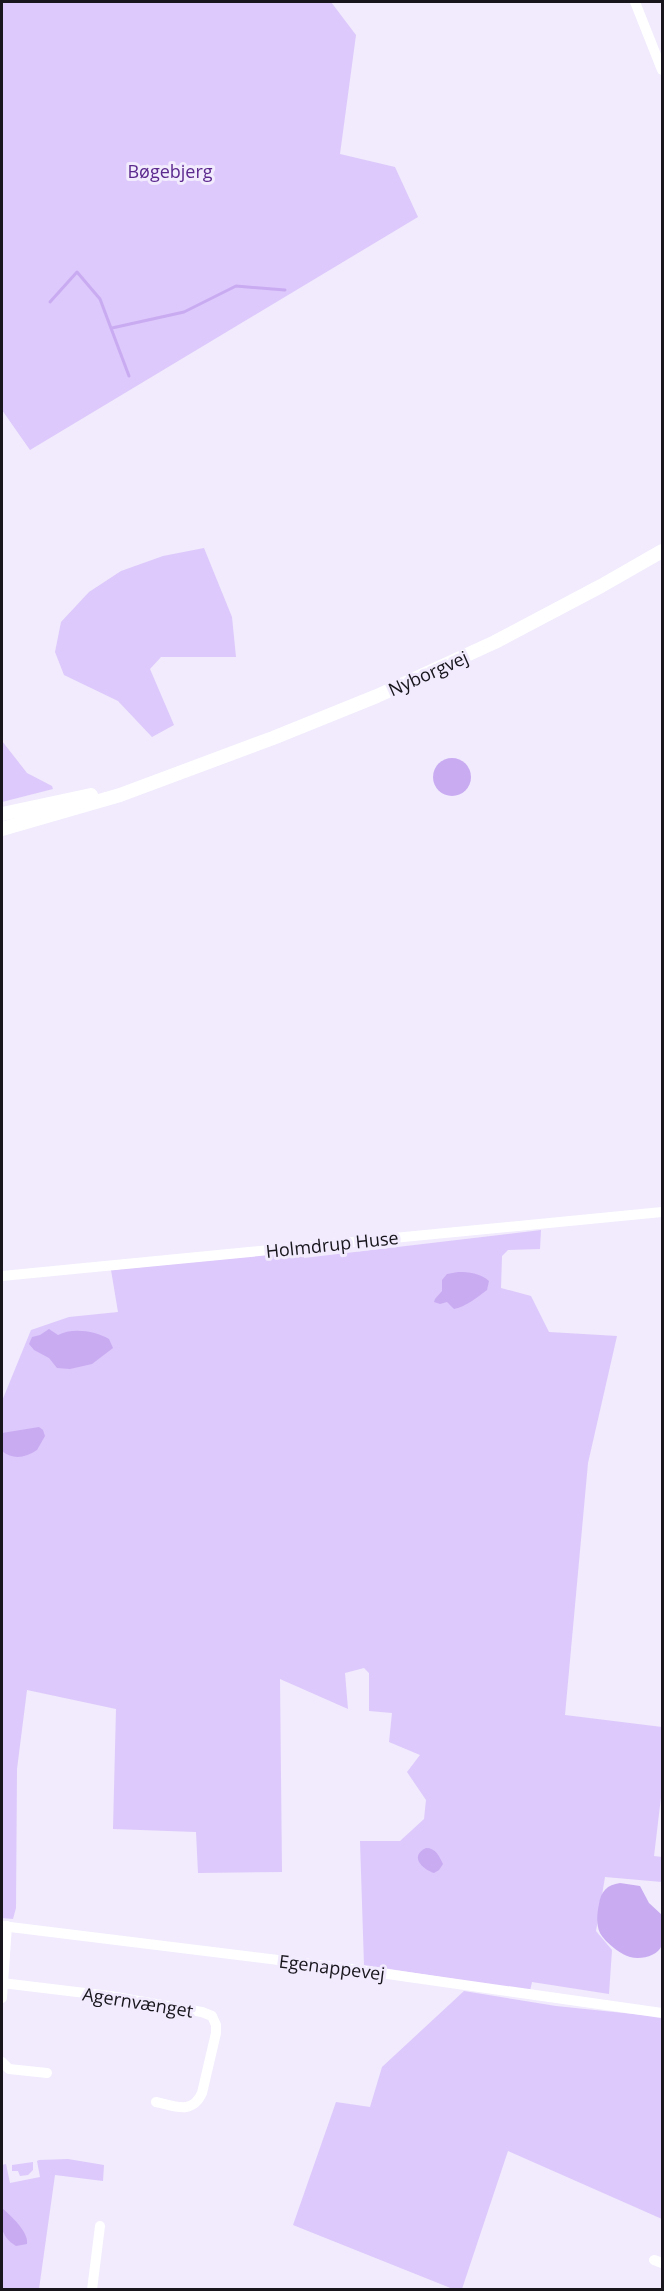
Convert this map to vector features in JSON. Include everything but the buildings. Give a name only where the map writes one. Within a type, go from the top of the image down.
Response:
[{"type":"main road","name":"Nyborgvej","points":[[2,829],[120,795],[273,738],[377,696],[495,642],[663,551]]},
{"type":"main road","name":"Nyborgvej","points":[[2,814],[87,797],[183,772]]},
{"type":"street","points":[[635,2],[663,70]]},
{"type":"street","name":"Holmdrup Huse","points":[[2,1276],[663,1212]]},
{"type":"street","points":[[2,1998],[4,1926]]},
{"type":"street","name":"Egenappevej","points":[[4,1926],[359,1970],[663,2013]]},
{"type":"street","name":"Agernvænget","points":[[2,1983],[110,1996],[202,2012],[212,2016],[216,2025],[216,2033],[198,2102],[193,2106],[182,2107],[156,2102]]},
{"type":"street","points":[[2,2062],[9,2069],[47,2073]]},
{"type":"street","points":[[92,2289],[100,2226]]},
{"type":"green space","name":"Bøgebjerg","points":[[2,2],[331,2],[356,35],[340,154],[395,167],[418,217],[30,450],[2,410]]},
{"type":"green space","points":[[204,548],[232,617],[236,657],[161,657],[150,669],[174,725],[152,737],[118,701],[64,675],[55,652],[61,622],[89,592],[121,571],[163,556]]},
{"type":"green space","points":[[2,741],[27,773],[52,786],[53,789],[2,802]]},
{"type":"green space","points":[[541,1230],[540,1249],[508,1250],[502,1256],[501,1288],[531,1296],[549,1332],[617,1336],[588,1463],[565,1715],[662,1727],[662,1789],[654,1856],[662,1857],[662,1882],[605,1877],[596,1931],[612,1950],[609,1994],[532,1982],[530,1991],[364,1965],[360,1841],[400,1841],[424,1819],[426,1800],[407,1772],[420,1755],[389,1742],[392,1713],[369,1711],[369,1673],[364,1668],[345,1673],[348,1709],[280,1679],[282,1872],[198,1873],[196,1832],[113,1829],[116,1709],[27,1690],[17,1769],[16,1908],[13,1919],[2,1918],[2,1401],[31,1330],[69,1317],[118,1312],[111,1270],[305,1251],[304,1258]]},
{"type":"green space","points":[[464,1991],[556,2006],[662,2017],[662,2219],[508,2151],[462,2289],[453,2289],[293,2225],[336,2102],[370,2107],[382,2067]]},
{"type":"green space","points":[[68,2159],[104,2165],[103,2181],[55,2175],[39,2289],[2,2290],[2,2165],[6,2164],[10,2183],[40,2177],[37,2161],[39,2160]]},
{"type":"green space","points":[[33,2162],[33,2170],[28,2175],[20,2176],[18,2171],[12,2171],[12,2165]]},
{"type":"shaded area","points":[[452,758],[466,763],[471,777],[466,791],[452,796],[438,791],[433,777],[438,763]]},
{"type":"shaded area","points":[[458,1272],[486,1278],[489,1281],[487,1290],[459,1308],[454,1309],[447,1302],[440,1304],[434,1302],[442,1291],[442,1280],[447,1274]]},
{"type":"shaded area","points":[[49,1329],[58,1335],[70,1331],[98,1334],[109,1339],[113,1348],[92,1364],[70,1369],[57,1368],[49,1358],[34,1350],[29,1344],[32,1337]]},
{"type":"shaded area","points":[[39,1427],[45,1436],[37,1450],[19,1457],[10,1456],[2,1451],[2,1433]]},
{"type":"shaded area","points":[[426,1848],[435,1851],[443,1864],[434,1873],[425,1869],[419,1862],[418,1855]]},
{"type":"shaded area","points":[[620,1883],[640,1886],[649,1903],[662,1915],[662,1945],[657,1952],[649,1956],[630,1957],[609,1944],[600,1933],[597,1915],[601,1896],[605,1889]]},
{"type":"shaded area","points":[[2,2208],[22,2229],[27,2244],[16,2246],[4,2234]]},
{"type":"waterway","points":[[50,302],[77,272],[100,299],[129,376]]},
{"type":"waterway","points":[[112,328],[184,312],[236,286],[285,290]]}]
